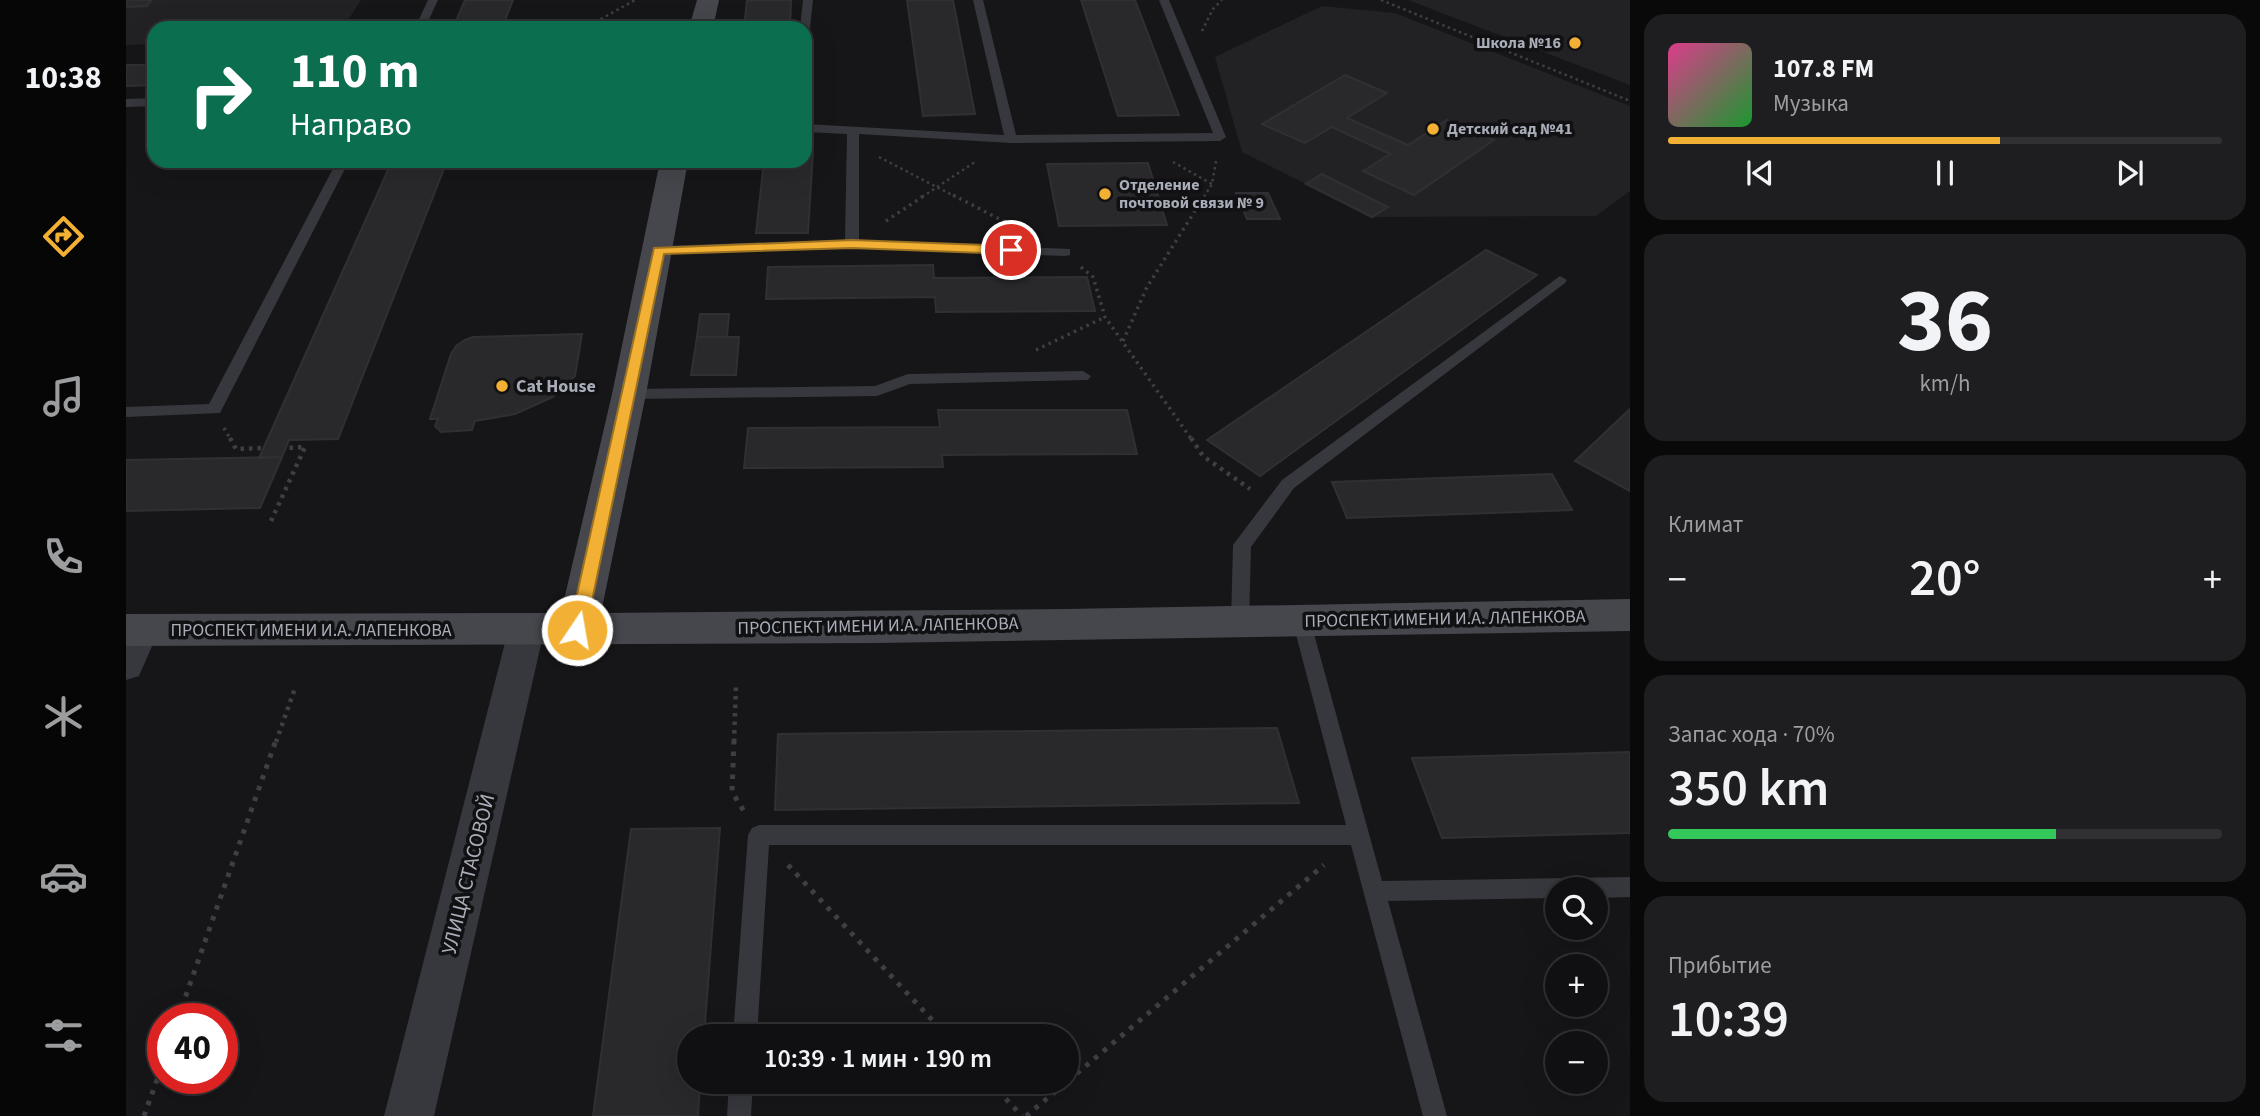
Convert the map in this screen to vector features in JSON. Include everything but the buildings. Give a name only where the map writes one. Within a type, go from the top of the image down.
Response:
[{"type":"main road","points":[[703,21],[708,0]]},
{"type":"main road","points":[[577,630],[629,394],[673,168]]},
{"type":"main road","name":"ПРОСПЕКТ ИМЕНИ И.А. ЛАПЕНКОВА","points":[[131,642],[577,630],[1302,623],[1630,615]]},
{"type":"street","name":"УЛИЦА СТАСОВОЙ","points":[[409,1116],[526,631]]},
{"type":"lane","points":[[423,21],[433,0]]},
{"type":"lane","points":[[806,21],[808,0]]},
{"type":"lane","points":[[978,0],[1011,139]]},
{"type":"lane","points":[[812,128],[1011,139],[1220,137],[1164,0]]},
{"type":"lane","points":[[126,103],[147,102]]},
{"type":"lane","points":[[852,244],[853,129]]},
{"type":"lane","points":[[126,412],[214,409],[339,168]]},
{"type":"lane","points":[[658,250],[852,244],[1065,252]]},
{"type":"lane","points":[[1240,622],[1242,545],[1259,526],[1270,503],[1288,484],[1560,280]]},
{"type":"lane","points":[[629,394],[877,391],[908,379],[1083,376]]},
{"type":"lane","points":[[1302,623],[1435,1116]]},
{"type":"lane","points":[[746,1024],[759,835],[1359,835]]},
{"type":"lane","points":[[1376,891],[1630,887]]},
{"type":"lane","points":[[739,1116],[740,1094]]},
{"type":"path","points":[[598,21],[635,0]]},
{"type":"path","points":[[1381,0],[1630,101]]},
{"type":"path","points":[[1122,342],[1147,287],[1212,184],[1220,137]]},
{"type":"path","points":[[852,244],[1011,139]]},
{"type":"path","points":[[853,144],[1065,252],[1093,277],[1105,317],[1203,456],[1270,503]]},
{"type":"path","points":[[1036,350],[1105,317]]},
{"type":"path","points":[[214,409],[236,449],[263,448]]},
{"type":"path","points":[[271,521],[304,447],[286,448]]},
{"type":"path","points":[[736,684],[732,792],[759,835],[936,1024]]},
{"type":"path","points":[[183,1003],[295,688]]},
{"type":"path","points":[[1079,1071],[1359,835]]},
{"type":"path","points":[[144,1116],[152,1094]]},
{"type":"path","points":[[1001,1094],[1024,1116],[1051,1094]]},
{"type":"shaded area","points":[[126,0],[361,0],[348,21],[147,21],[147,44],[126,45]]},
{"type":"shaded area","name":"Школа №16","points":[[1408,0],[1630,0],[1630,85]]},
{"type":"shaded area","name":"Детский сад №41","points":[[1322,6],[1395,13],[1630,106],[1630,191],[1596,216],[1372,217],[1242,152],[1215,57]]},
{"type":"place","name":"Школа №16","points":[[1575,43]]},
{"type":"place","name":"Детский сад №41","points":[[1433,129]]},
{"type":"place","name":"Отделение почтовой связи № 9","points":[[1105,194]]},
{"type":"place","name":"Cat House","points":[[502,386]]},
{"type":"route","points":[[577,630],[658,250],[852,244],[1011,250]]}]
